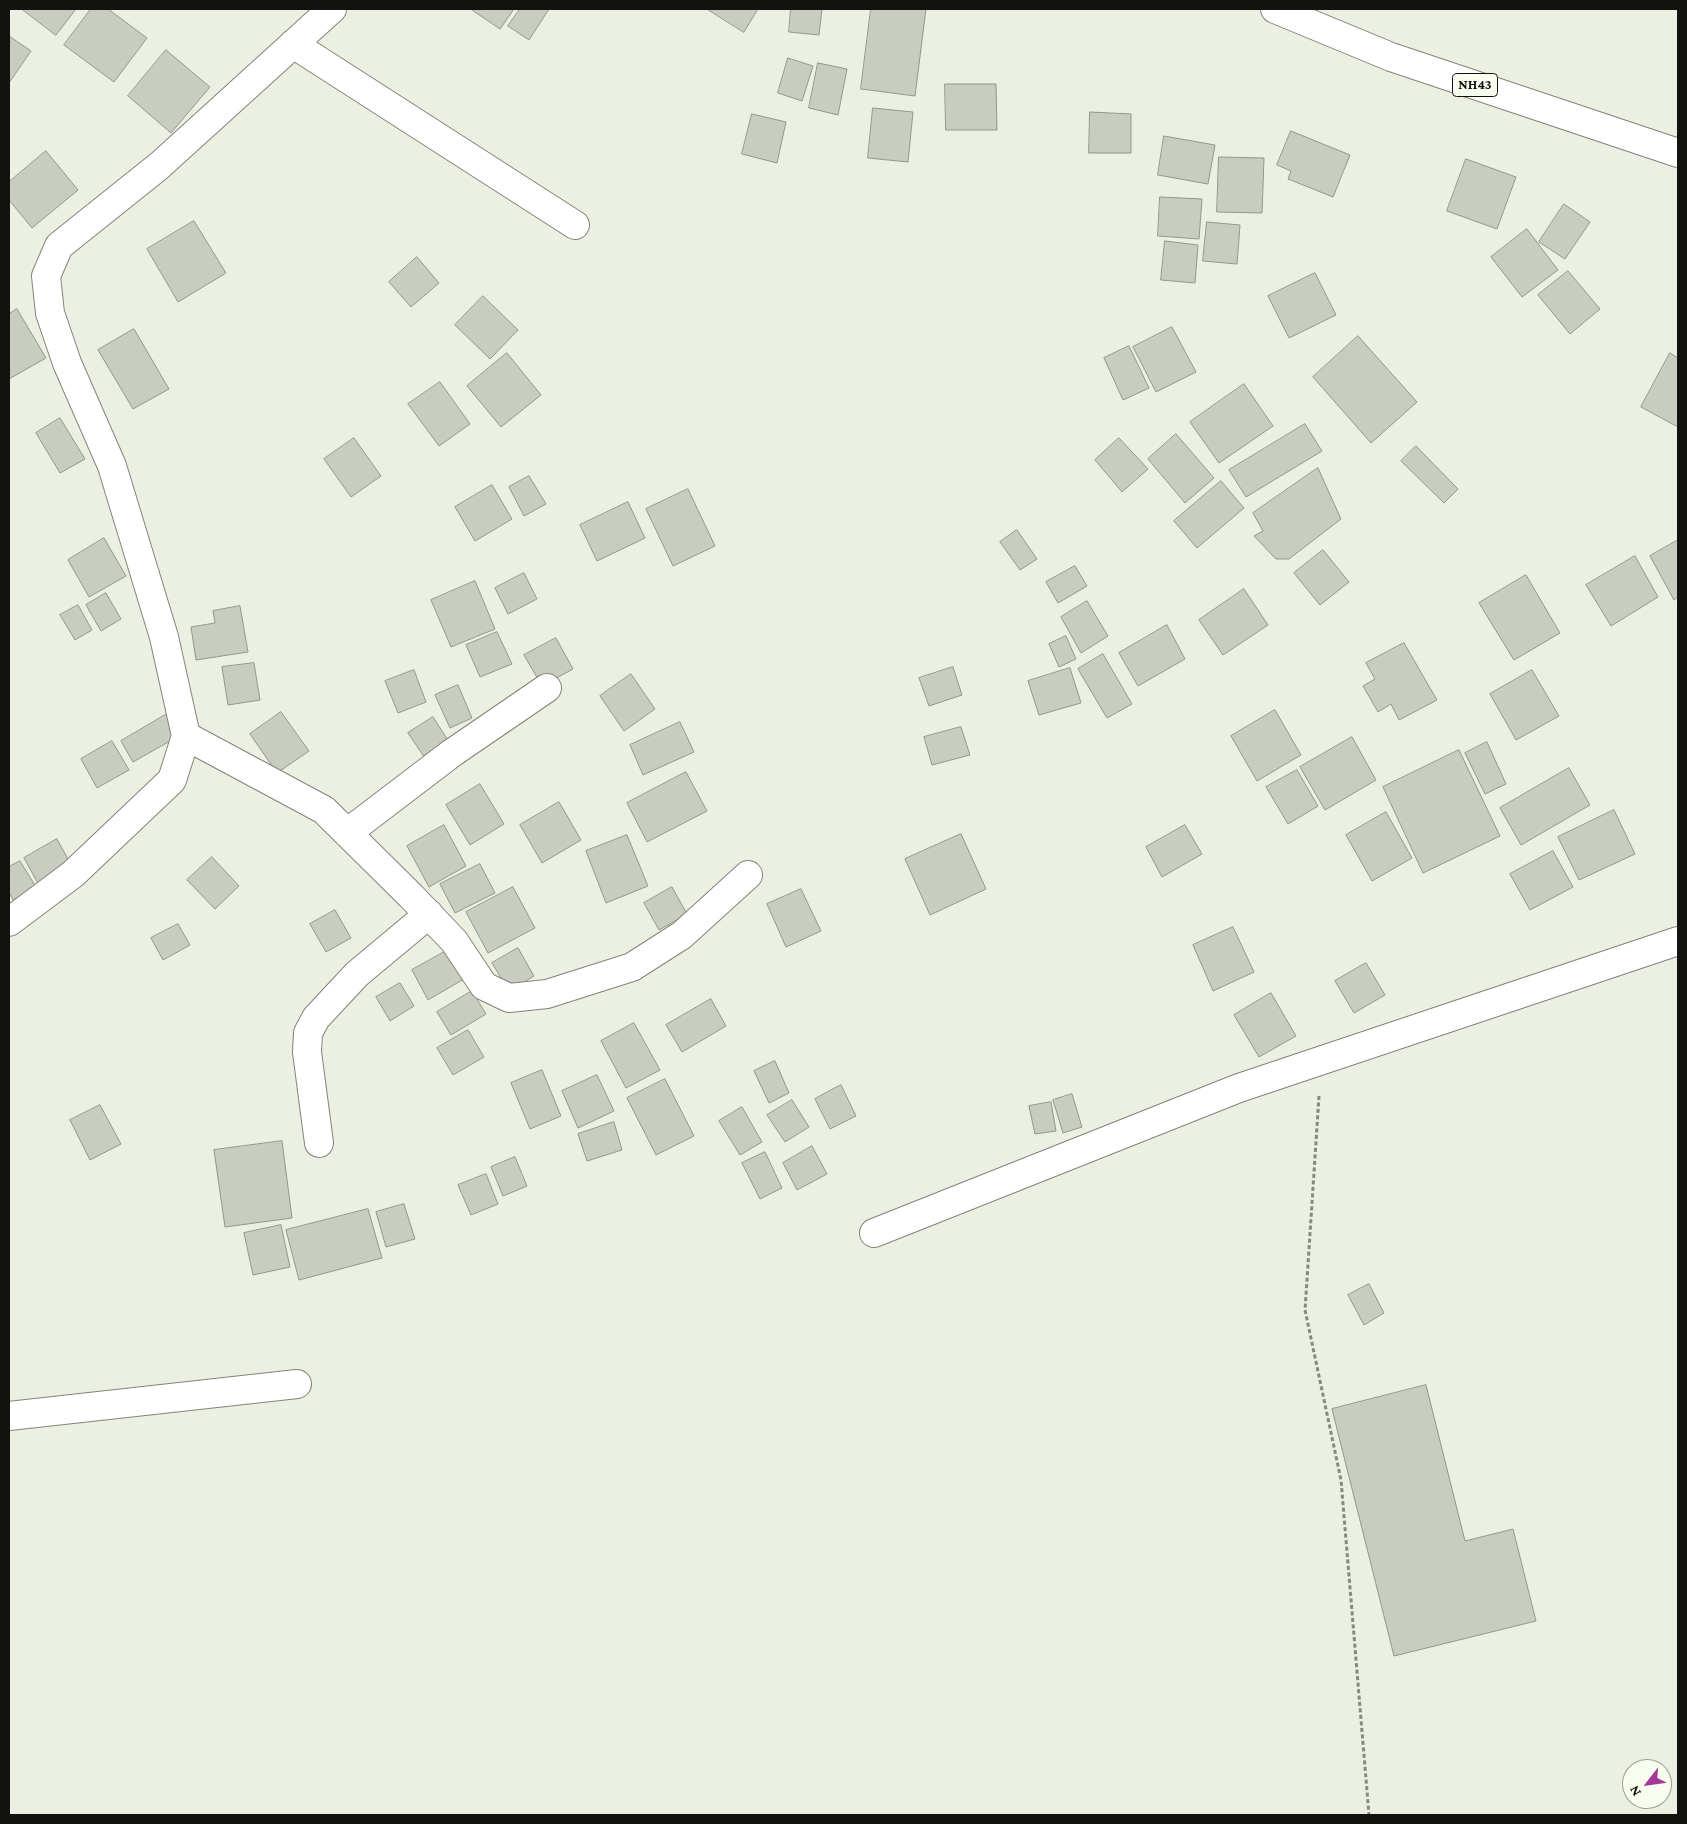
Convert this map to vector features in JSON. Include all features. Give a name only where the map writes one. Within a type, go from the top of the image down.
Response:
[{"type":"main road","points":[[9,922],[73,874],[172,780],[186,736],[164,637],[112,466],[67,363],[50,314],[46,276],[59,246],[159,166],[332,9]]},
{"type":"main road","name":"NH43","points":[[1275,9],[1391,57],[1678,153]]},
{"type":"main road","points":[[293,44],[576,225]]},
{"type":"main road","points":[[347,833],[452,753],[547,688]]},
{"type":"main road","points":[[186,736],[324,810],[454,941],[484,986],[509,998],[547,994],[632,967],[682,935],[748,875]]},
{"type":"main road","points":[[319,1143],[307,1052],[308,1034],[316,1018],[357,974],[429,914]]},
{"type":"main road","points":[[874,1233],[1238,1088],[1678,940]]},
{"type":"main road","points":[[9,1416],[296,1384]]},
{"type":"path","points":[[1322,1060],[1305,1310],[1341,1480],[1369,1815]]},
{"type":"building","points":[[22,9],[76,9],[56,35]]},
{"type":"building","points":[[91,9],[108,9],[147,38],[114,82],[64,45]]},
{"type":"building","points":[[473,9],[514,9],[500,29]]},
{"type":"building","points":[[520,9],[549,9],[529,40],[508,26]]},
{"type":"building","points":[[707,9],[758,9],[744,32]]},
{"type":"building","points":[[791,9],[822,9],[819,35],[789,32]]},
{"type":"building","points":[[871,9],[926,9],[915,96],[861,89]]},
{"type":"building","points":[[9,36],[31,51],[9,83]]},
{"type":"building","points":[[166,50],[210,87],[171,133],[128,96]]},
{"type":"building","points":[[788,58],[813,66],[802,101],[778,93]]},
{"type":"building","points":[[818,63],[847,69],[838,115],[809,108]]},
{"type":"building","points":[[945,84],[996,84],[997,130],[946,130]]},
{"type":"building","points":[[873,108],[913,112],[908,162],[868,158]]},
{"type":"building","points":[[1090,112],[1131,114],[1131,153],[1089,153]]},
{"type":"building","points":[[752,114],[786,122],[777,163],[742,154]]},
{"type":"building","points":[[1291,131],[1350,155],[1333,197],[1288,179],[1291,171],[1277,165]]},
{"type":"building","points":[[1164,136],[1215,145],[1208,184],[1158,175]]},
{"type":"building","points":[[46,151],[78,190],[32,228],[9,200],[9,182]]},
{"type":"building","points":[[1219,157],[1264,158],[1262,213],[1217,212]]},
{"type":"building","points":[[1466,159],[1516,177],[1497,229],[1447,211]]},
{"type":"building","points":[[1160,197],[1202,199],[1199,239],[1158,236]]},
{"type":"building","points":[[1564,204],[1590,222],[1565,259],[1539,242]]},
{"type":"building","points":[[194,221],[226,273],[178,302],[147,249]]},
{"type":"building","points":[[1207,222],[1240,225],[1237,264],[1203,261]]},
{"type":"building","points":[[1527,229],[1558,270],[1522,297],[1491,257]]},
{"type":"building","points":[[1165,241],[1198,245],[1195,283],[1161,280]]},
{"type":"building","points":[[417,257],[439,283],[411,307],[389,282]]},
{"type":"building","points":[[1568,271],[1600,309],[1570,334],[1538,295]]},
{"type":"building","points":[[1315,273],[1336,315],[1289,338],[1268,296]]},
{"type":"building","points":[[483,296],[518,330],[490,359],[455,325]]},
{"type":"building","points":[[17,309],[46,358],[9,379],[9,314]]},
{"type":"building","points":[[1172,327],[1196,372],[1156,392],[1133,347]]},
{"type":"building","points":[[134,329],[169,389],[133,409],[98,350]]},
{"type":"building","points":[[1358,336],[1417,402],[1371,443],[1313,377]]},
{"type":"building","points":[[1129,346],[1149,388],[1123,400],[1104,358]]},
{"type":"building","points":[[507,353],[541,395],[501,427],[467,386]]},
{"type":"building","points":[[1670,353],[1678,358],[1678,427],[1641,407]]},
{"type":"building","points":[[440,382],[470,424],[439,446],[408,404]]},
{"type":"building","points":[[1244,384],[1273,426],[1219,463],[1190,422]]},
{"type":"building","points":[[60,418],[85,459],[60,473],[36,433]]},
{"type":"building","points":[[1305,424],[1322,451],[1246,497],[1229,470]]},
{"type":"building","points":[[1176,434],[1214,478],[1185,503],[1148,459]]},
{"type":"building","points":[[354,438],[381,476],[351,497],[324,459]]},
{"type":"building","points":[[1119,438],[1148,469],[1122,492],[1095,460]]},
{"type":"building","points":[[1416,446],[1458,489],[1444,503],[1401,461]]},
{"type":"building","points":[[1318,468],[1341,519],[1289,559],[1276,559],[1254,536],[1263,531],[1253,513]]},
{"type":"building","points":[[529,476],[546,504],[524,516],[509,487]]},
{"type":"building","points":[[1221,481],[1244,508],[1197,548],[1174,521]]},
{"type":"building","points":[[492,485],[512,519],[475,541],[455,507]]},
{"type":"building","points":[[688,489],[715,546],[673,566],[646,509]]},
{"type":"building","points":[[628,502],[645,538],[597,561],[580,525]]},
{"type":"building","points":[[1017,530],[1037,559],[1020,570],[1000,542]]},
{"type":"building","points":[[104,538],[126,576],[89,597],[68,560]]},
{"type":"building","points":[[1678,540],[1678,597],[1674,600],[1650,556]]},
{"type":"building","points":[[1323,550],[1349,582],[1320,605],[1294,573]]},
{"type":"building","points":[[1635,556],[1658,597],[1611,626],[1586,585]]},
{"type":"building","points":[[1075,566],[1087,586],[1058,603],[1046,582]]},
{"type":"building","points":[[524,573],[537,599],[508,614],[495,588]]},
{"type":"building","points":[[1526,575],[1560,633],[1514,660],[1479,603]]},
{"type":"building","points":[[475,581],[495,629],[451,647],[431,600]]},
{"type":"building","points":[[1244,589],[1268,625],[1223,655],[1199,620]]},
{"type":"building","points":[[106,593],[121,619],[101,631],[86,605]]},
{"type":"building","points":[[1087,601],[1108,636],[1081,653],[1061,617]]},
{"type":"building","points":[[78,605],[92,630],[75,640],[60,615]]},
{"type":"building","points":[[240,606],[248,652],[196,660],[191,627],[215,623],[213,611]]},
{"type":"building","points":[[1167,625],[1185,659],[1138,686],[1119,653]]},
{"type":"building","points":[[497,632],[512,664],[480,677],[466,645]]},
{"type":"building","points":[[1066,636],[1076,659],[1059,667],[1049,644]]},
{"type":"building","points":[[556,638],[573,669],[542,686],[524,655]]},
{"type":"building","points":[[1404,643],[1437,700],[1399,720],[1391,704],[1378,712],[1363,686],[1375,679],[1366,663]]},
{"type":"building","points":[[1103,654],[1132,704],[1107,718],[1078,669]]},
{"type":"building","points":[[254,663],[260,700],[228,705],[222,667]]},
{"type":"building","points":[[953,667],[962,695],[929,706],[919,678]]},
{"type":"building","points":[[1070,668],[1081,703],[1039,715],[1028,681]]},
{"type":"building","points":[[414,670],[426,702],[398,713],[385,681]]},
{"type":"building","points":[[1532,670],[1559,716],[1516,740],[1490,694]]},
{"type":"building","points":[[631,674],[655,709],[624,731],[600,696]]},
{"type":"building","points":[[458,685],[472,718],[450,728],[435,695]]},
{"type":"building","points":[[1275,710],[1301,755],[1257,781],[1231,736]]},
{"type":"building","points":[[281,712],[309,751],[277,773],[250,734]]},
{"type":"building","points":[[167,714],[179,736],[133,762],[121,741]]},
{"type":"building","points":[[433,717],[451,745],[427,761],[408,733]]},
{"type":"building","points":[[680,722],[694,752],[643,775],[630,745]]},
{"type":"building","points":[[961,727],[970,755],[932,765],[924,737]]},
{"type":"building","points":[[1352,737],[1376,780],[1325,810],[1300,767]]},
{"type":"building","points":[[112,741],[129,770],[97,788],[81,759]]},
{"type":"building","points":[[1487,742],[1506,784],[1485,794],[1465,753]]},
{"type":"building","points":[[1459,750],[1500,836],[1423,873],[1383,787]]},
{"type":"building","points":[[1569,768],[1590,805],[1521,845],[1500,808]]},
{"type":"building","points":[[1297,770],[1318,806],[1288,824],[1266,787]]},
{"type":"building","points":[[686,772],[707,811],[647,842],[627,803]]},
{"type":"building","points":[[480,784],[504,824],[470,845],[446,805]]},
{"type":"building","points":[[559,802],[581,840],[542,863],[520,825]]},
{"type":"building","points":[[1614,810],[1635,854],[1579,880],[1558,837]]},
{"type":"building","points":[[1386,812],[1412,858],[1372,881],[1346,835]]},
{"type":"building","points":[[444,825],[466,866],[429,887],[407,846]]},
{"type":"building","points":[[1185,825],[1202,854],[1162,877],[1146,847]]},
{"type":"building","points":[[961,834],[986,889],[930,915],[905,859]]},
{"type":"building","points":[[627,835],[648,886],[606,903],[586,851]]},
{"type":"building","points":[[57,839],[73,868],[40,887],[24,858]]},
{"type":"building","points":[[1553,851],[1573,887],[1530,910],[1510,874]]},
{"type":"building","points":[[212,857],[239,886],[215,909],[187,880]]},
{"type":"building","points":[[20,861],[36,887],[13,900],[9,892],[9,867]]},
{"type":"building","points":[[480,864],[495,893],[455,913],[440,884]]},
{"type":"building","points":[[513,887],[535,928],[488,953],[466,912]]},
{"type":"building","points":[[672,887],[687,914],[659,930],[644,903]]},
{"type":"building","points":[[801,889],[821,931],[786,947],[767,904]]},
{"type":"building","points":[[335,910],[351,938],[326,952],[310,924]]},
{"type":"building","points":[[178,924],[190,945],[163,960],[151,938]]},
{"type":"building","points":[[1233,927],[1254,972],[1213,991],[1193,945]]},
{"type":"building","points":[[518,948],[534,976],[509,991],[492,963]]},
{"type":"building","points":[[448,950],[464,979],[428,1000],[412,970]]},
{"type":"building","points":[[1366,963],[1385,995],[1354,1013],[1335,981]]},
{"type":"building","points":[[400,983],[414,1006],[390,1021],[376,997]]},
{"type":"building","points":[[472,991],[486,1014],[451,1035],[437,1012]]},
{"type":"building","points":[[1271,993],[1296,1036],[1259,1057],[1234,1015]]},
{"type":"building","points":[[711,999],[726,1026],[682,1052],[666,1025]]},
{"type":"building","points":[[634,1023],[660,1070],[626,1088],[601,1041]]},
{"type":"building","points":[[468,1030],[484,1057],[453,1075],[437,1048]]},
{"type":"building","points":[[775,1061],[789,1093],[769,1103],[754,1071]]},
{"type":"building","points":[[542,1070],[561,1116],[530,1129],[511,1083]]},
{"type":"building","points":[[597,1075],[614,1111],[578,1128],[562,1091]]},
{"type":"building","points":[[665,1079],[694,1136],[656,1155],[627,1098]]},
{"type":"building","points":[[841,1085],[856,1116],[830,1129],[815,1099]]},
{"type":"building","points":[[1072,1094],[1082,1127],[1063,1133],[1053,1100]]},
{"type":"building","points":[[792,1100],[809,1127],[785,1142],[767,1115]]},
{"type":"building","points":[[1051,1102],[1056,1131],[1035,1134],[1029,1106]]},
{"type":"building","points":[[100,1105],[121,1144],[90,1160],[70,1120]]},
{"type":"building","points":[[742,1107],[762,1142],[740,1155],[719,1121]]},
{"type":"building","points":[[614,1122],[622,1150],[587,1161],[578,1134]]},
{"type":"building","points":[[282,1141],[292,1218],[225,1227],[214,1150]]},
{"type":"building","points":[[812,1146],[827,1174],[797,1190],[783,1163]]},
{"type":"building","points":[[765,1152],[782,1188],[760,1199],[742,1163]]},
{"type":"building","points":[[515,1157],[527,1186],[503,1196],[491,1167]]},
{"type":"building","points":[[486,1174],[498,1204],[471,1215],[458,1185]]},
{"type":"building","points":[[404,1204],[415,1239],[386,1247],[376,1212]]},
{"type":"building","points":[[368,1209],[382,1258],[299,1280],[286,1230]]},
{"type":"building","points":[[281,1225],[290,1267],[253,1275],[244,1233]]},
{"type":"building","points":[[1369,1284],[1384,1313],[1364,1325],[1348,1295]]},
{"type":"building","points":[[1426,1385],[1465,1541],[1513,1529],[1536,1621],[1394,1656],[1332,1409]]}]
